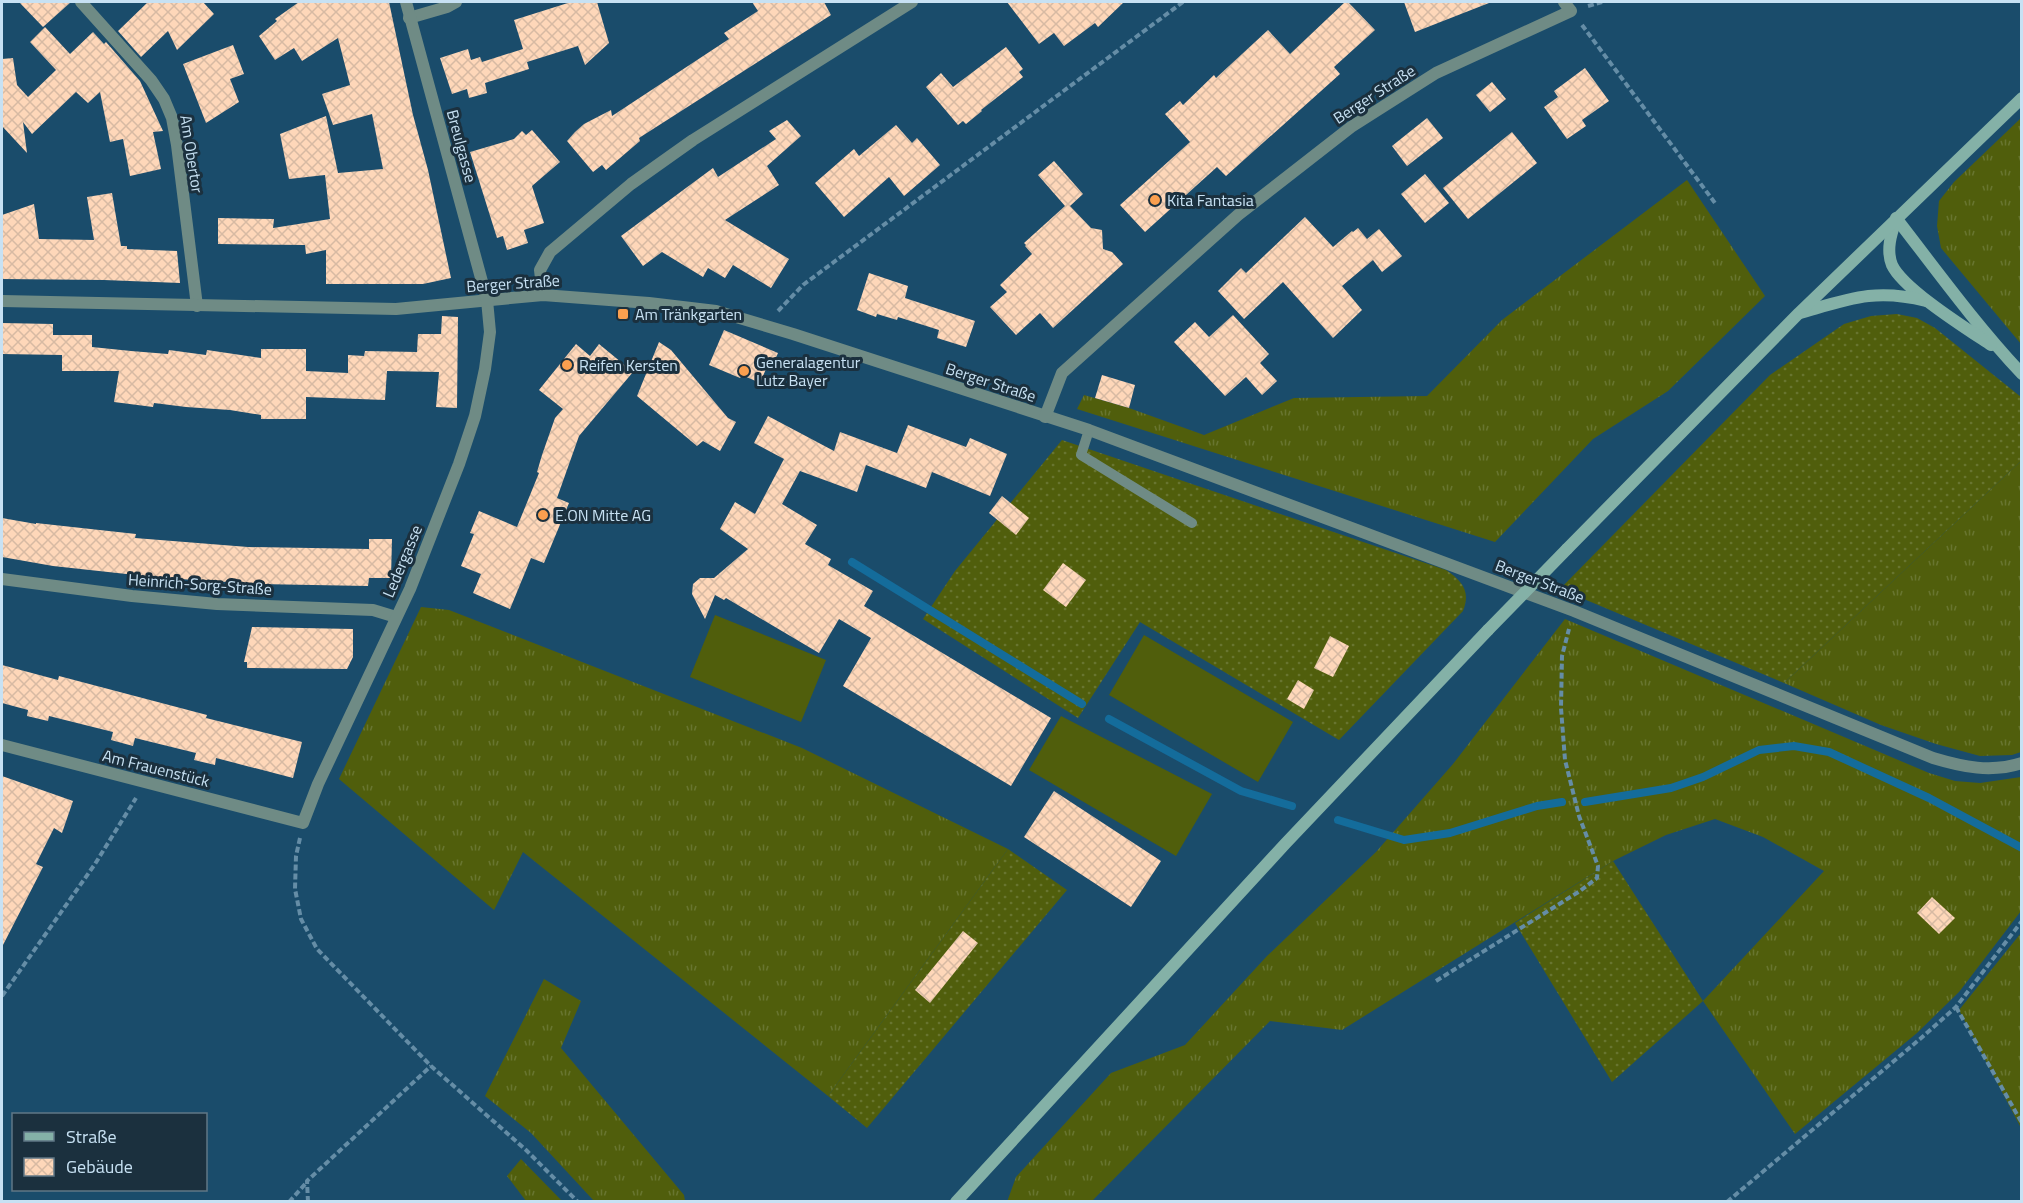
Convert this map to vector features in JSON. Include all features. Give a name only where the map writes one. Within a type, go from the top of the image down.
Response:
[{"type":"main road","points":[[956,1202],[1285,844],[1566,549],[1798,313],[2022,98]]},
{"type":"main road","points":[[1896,218],[1889,252],[1893,266],[1903,280],[1928,302],[2001,353]]},
{"type":"main road","points":[[1896,218],[2001,353],[2022,374]]},
{"type":"main road","points":[[1798,313],[1850,298],[1872,295],[1894,295],[1928,302]]},
{"type":"street","name":"Am Obertor","points":[[81,2],[152,80],[172,118],[197,306]]},
{"type":"street","name":"Breulgasse","points":[[406,2],[487,300]]},
{"type":"street","points":[[410,18],[456,2]]},
{"type":"street","points":[[543,295],[540,270],[550,252],[631,184],[693,140],[912,2]]},
{"type":"street","name":"Berger Straße","points":[[1045,417],[1062,373],[1238,215],[1351,127],[1436,73],[1568,6]]},
{"type":"street","name":"Berger Straße","points":[[2,302],[396,309],[543,295],[597,298],[716,311],[1089,430],[1574,611],[1933,758],[1982,769],[2022,763]]},
{"type":"street","name":"Ledergasse","points":[[303,823],[318,784],[410,589],[475,416],[490,332],[487,300]]},
{"type":"street","name":"Heinrich-Sorg-Straße","points":[[2,579],[132,596],[217,604],[373,610],[396,617]]},
{"type":"street","name":"Am Frauenstück","points":[[2,745],[303,823]]},
{"type":"lane","points":[[1089,430],[1081,455],[1192,523]]},
{"type":"path","points":[[770,327],[780,308],[803,285],[1183,2]]},
{"type":"path","points":[[1568,6],[1715,203]]},
{"type":"path","points":[[1436,981],[1597,878],[1598,866],[1579,816],[1565,760],[1561,708],[1562,657],[1574,611]]},
{"type":"path","points":[[2,996],[95,864],[146,782]]},
{"type":"path","points":[[303,823],[296,856],[295,889],[301,919],[317,949],[431,1066],[526,1150],[578,1202]]},
{"type":"path","points":[[1727,1202],[1956,1007],[2022,921]]},
{"type":"path","points":[[1956,1007],[2022,1123]]},
{"type":"path","points":[[289,1202],[308,1181],[431,1066]]},
{"type":"path","points":[[308,1181],[308,1202]]},
{"type":"green space","points":[[2021,118],[2021,344],[1941,248],[1937,226],[1939,201],[1954,182]]},
{"type":"green space","points":[[1687,180],[1765,296],[1668,391],[1593,439],[1495,542],[1077,409],[1084,395],[1129,408],[1204,435],[1294,398],[1427,396],[1502,320]]},
{"type":"green space","points":[[1897,314],[1917,318],[1935,328],[2021,397],[2021,461],[1784,683],[1560,589],[1770,375],[1844,324],[1871,316]]},
{"type":"green space","points":[[1062,440],[1446,570],[1464,587],[1466,598],[1463,611],[1339,740],[1140,622],[1078,718],[923,619],[955,571]]},
{"type":"green space","points":[[2021,461],[2021,752],[2012,755],[1980,756],[1936,744],[1881,725],[1784,683]]},
{"type":"green space","points":[[421,607],[449,610],[802,748],[1008,849],[828,1096],[523,852],[494,910],[339,779]]},
{"type":"green space","points":[[715,615],[826,660],[801,722],[690,677]]},
{"type":"green space","points":[[1565,619],[1929,773],[1955,781],[1980,783],[2021,777],[2021,911],[1959,992],[1917,1033],[1795,1134],[1703,1001],[1824,871],[1763,837],[1715,819],[1666,835],[1613,861],[1342,1030],[1270,1021],[1092,1201],[1007,1202],[1016,1177],[1111,1073],[1185,1045],[1267,956],[1376,852],[1453,764]]},
{"type":"green space","points":[[1144,635],[1293,722],[1258,782],[1109,695]]},
{"type":"green space","points":[[1061,716],[1212,794],[1176,856],[1029,770]]},
{"type":"green space","points":[[1008,849],[1067,890],[867,1128],[828,1096]]},
{"type":"green space","points":[[1613,861],[1703,1001],[1612,1082],[1515,923]]},
{"type":"green space","points":[[2021,933],[2021,1128],[1959,1010]]},
{"type":"green space","points":[[544,979],[581,1001],[561,1048],[684,1195],[685,1201],[594,1201],[531,1133],[485,1096]]},
{"type":"green space","points":[[521,1159],[562,1201],[526,1201],[507,1176]]},
{"type":"building","points":[[19,2],[71,2],[43,27]]},
{"type":"building","points":[[148,2],[203,2],[214,14],[177,50],[168,31],[141,57],[118,31]]},
{"type":"building","points":[[299,2],[389,2],[451,278],[423,284],[326,284],[326,250],[306,254],[305,245],[218,244],[218,218],[274,219],[273,228],[330,219],[325,175],[289,179],[280,134],[326,116],[338,173],[383,169],[372,114],[333,125],[322,94],[350,85],[338,38],[302,61],[294,48],[275,60],[259,36],[277,21],[275,19]]},
{"type":"building","points":[[571,2],[597,2],[609,43],[585,65],[578,46],[527,62],[529,69],[485,83],[487,93],[469,98],[467,89],[452,94],[440,58],[468,49],[471,60],[480,57],[482,62],[523,49],[514,20]]},
{"type":"building","points":[[752,2],[824,2],[831,15],[639,138],[640,141],[606,170],[602,165],[593,172],[567,141],[575,132],[584,124],[611,110],[612,116],[729,39],[724,33],[758,11]]},
{"type":"building","points":[[1007,2],[1124,2],[1098,27],[1095,23],[1064,46],[1054,33],[1039,44]]},
{"type":"building","points":[[1345,2],[1348,2],[1375,30],[1334,67],[1340,74],[1226,176],[1217,167],[1145,232],[1120,205],[1190,142],[1165,114],[1180,101],[1183,105],[1214,75],[1216,78],[1268,30],[1290,54]]},
{"type":"building","points":[[1404,2],[1489,2],[1489,3],[1415,32]]},
{"type":"building","points":[[45,27],[70,54],[93,32],[104,44],[106,42],[140,81],[163,131],[153,132],[161,169],[130,176],[123,139],[110,142],[100,92],[88,103],[76,92],[32,134],[23,122],[27,153],[2,126],[2,59],[13,58],[17,85],[28,97],[56,70],[30,42]]},
{"type":"building","points":[[233,45],[244,74],[230,79],[239,102],[206,123],[183,64]]},
{"type":"building","points":[[1006,47],[1023,69],[1019,72],[1023,77],[966,124],[963,121],[958,125],[926,87],[941,73],[953,87]]},
{"type":"building","points":[[1585,68],[1609,101],[1582,120],[1586,126],[1567,139],[1544,107],[1558,97],[1554,91]]},
{"type":"building","points":[[1492,82],[1506,99],[1490,112],[1476,95]]},
{"type":"building","points":[[1427,118],[1443,138],[1407,166],[1392,146]]},
{"type":"building","points":[[787,120],[801,136],[767,166],[779,185],[725,220],[789,259],[771,288],[733,265],[725,278],[708,268],[703,277],[662,252],[643,266],[621,236],[713,168],[718,177],[776,139],[769,131]]},
{"type":"building","points":[[896,125],[912,143],[917,138],[940,165],[904,196],[889,177],[844,217],[815,183],[854,149],[859,156]]},
{"type":"building","points":[[532,130],[560,162],[532,186],[544,223],[524,230],[528,243],[507,250],[503,236],[497,238],[470,152],[514,139],[522,131],[526,135]]},
{"type":"building","points":[[1512,132],[1537,163],[1468,219],[1443,188]]},
{"type":"building","points":[[1054,161],[1083,194],[1070,206],[1091,228],[1102,230],[1103,249],[1112,252],[1123,264],[1053,328],[1040,313],[1016,335],[990,307],[1007,292],[1000,285],[1032,254],[1024,243],[1065,206],[1038,175]]},
{"type":"building","points":[[1425,174],[1449,203],[1425,223],[1401,194]]},
{"type":"building","points":[[112,193],[121,246],[127,246],[127,249],[177,251],[180,283],[2,279],[2,215],[34,204],[39,239],[94,240],[87,197]]},
{"type":"building","points":[[1305,217],[1333,247],[1358,228],[1367,239],[1379,229],[1402,256],[1382,272],[1373,260],[1342,286],[1362,310],[1333,338],[1283,282],[1244,319],[1218,291],[1241,268],[1246,273]]},
{"type":"building","points":[[869,273],[908,286],[905,298],[975,321],[966,347],[937,338],[939,330],[898,317],[897,320],[877,314],[876,317],[857,310]]},
{"type":"building","points":[[1233,315],[1269,354],[1260,363],[1277,381],[1262,395],[1246,377],[1225,396],[1174,342],[1195,322],[1209,337]]},
{"type":"building","points":[[442,316],[458,317],[457,408],[436,407],[439,372],[387,371],[385,400],[306,397],[306,419],[261,419],[261,415],[230,410],[154,403],[153,407],[114,402],[119,371],[62,371],[62,355],[2,354],[2,323],[53,324],[53,335],[92,335],[92,347],[131,351],[168,354],[169,350],[206,355],[207,350],[261,358],[261,349],[306,349],[306,371],[348,373],[348,355],[364,356],[365,351],[417,352],[418,334],[441,334]]},
{"type":"building","points":[[724,330],[778,353],[770,371],[766,369],[760,383],[742,375],[740,378],[709,365]]},
{"type":"building","points":[[659,342],[671,350],[728,418],[736,422],[720,451],[703,441],[697,446],[637,396]]},
{"type":"building","points":[[576,344],[590,356],[599,344],[633,372],[579,436],[557,498],[569,503],[544,563],[531,558],[510,609],[473,593],[481,574],[461,566],[474,534],[470,533],[479,511],[517,527],[539,473],[537,472],[555,418],[563,409],[539,390]]},
{"type":"building","points":[[1102,375],[1135,385],[1129,408],[1095,398]]},
{"type":"building","points":[[768,416],[834,451],[840,432],[897,453],[908,425],[966,447],[970,438],[1007,454],[990,496],[932,472],[926,488],[866,465],[857,492],[800,471],[782,504],[817,525],[805,544],[831,559],[828,565],[873,591],[864,606],[1051,718],[1011,786],[843,686],[871,638],[839,619],[819,653],[726,598],[724,600],[715,595],[705,619],[692,594],[693,584],[700,578],[714,578],[748,549],[720,529],[735,502],[755,514],[784,459],[754,443]]},
{"type":"building","points":[[1002,496],[1029,518],[1016,535],[989,513]]},
{"type":"building","points":[[2,518],[36,524],[136,534],[135,538],[248,547],[369,549],[369,539],[392,539],[391,578],[369,578],[368,586],[258,584],[163,578],[53,566],[2,557]]},
{"type":"building","points":[[1063,563],[1086,580],[1066,607],[1043,590]]},
{"type":"building","points":[[252,627],[353,629],[353,657],[347,669],[247,668],[247,662],[244,662]]},
{"type":"building","points":[[1330,636],[1349,646],[1333,677],[1314,668]]},
{"type":"building","points":[[2,665],[58,680],[59,676],[207,715],[206,718],[302,742],[293,778],[216,758],[215,765],[194,760],[196,753],[135,738],[133,746],[111,740],[113,732],[49,716],[48,721],[27,716],[28,710],[2,703]]},
{"type":"building","points":[[1298,680],[1314,690],[1304,709],[1287,699]]},
{"type":"building","points":[[2,776],[73,801],[62,833],[54,828],[36,864],[43,867],[2,947]]},
{"type":"building","points":[[1054,791],[1161,861],[1131,907],[1024,837]]},
{"type":"building","points":[[1932,897],[1955,918],[1939,934],[1917,913]]},
{"type":"building","points":[[963,931],[978,943],[930,1003],[915,990]]},
{"type":"waterway","points":[[852,562],[1082,704]]},
{"type":"waterway","points":[[1109,719],[1241,791],[1292,806]]},
{"type":"waterway","points":[[1585,802],[1671,788],[1703,777],[1759,750],[1794,746],[1829,752],[1929,798],[2022,848]]},
{"type":"waterway","points":[[1338,820],[1404,840],[1450,833],[1537,806],[1562,802]]},
{"type":"place","name":"Kita Fantasia","points":[[1155,200]]},
{"type":"place","name":"Am Tränkgarten","points":[[623,314]]},
{"type":"place","name":"Reifen Kersten","points":[[567,365]]},
{"type":"place","name":"Generalagentur Lutz Bayer","points":[[744,371]]},
{"type":"place","name":"E.ON Mitte AG","points":[[543,515]]}]
